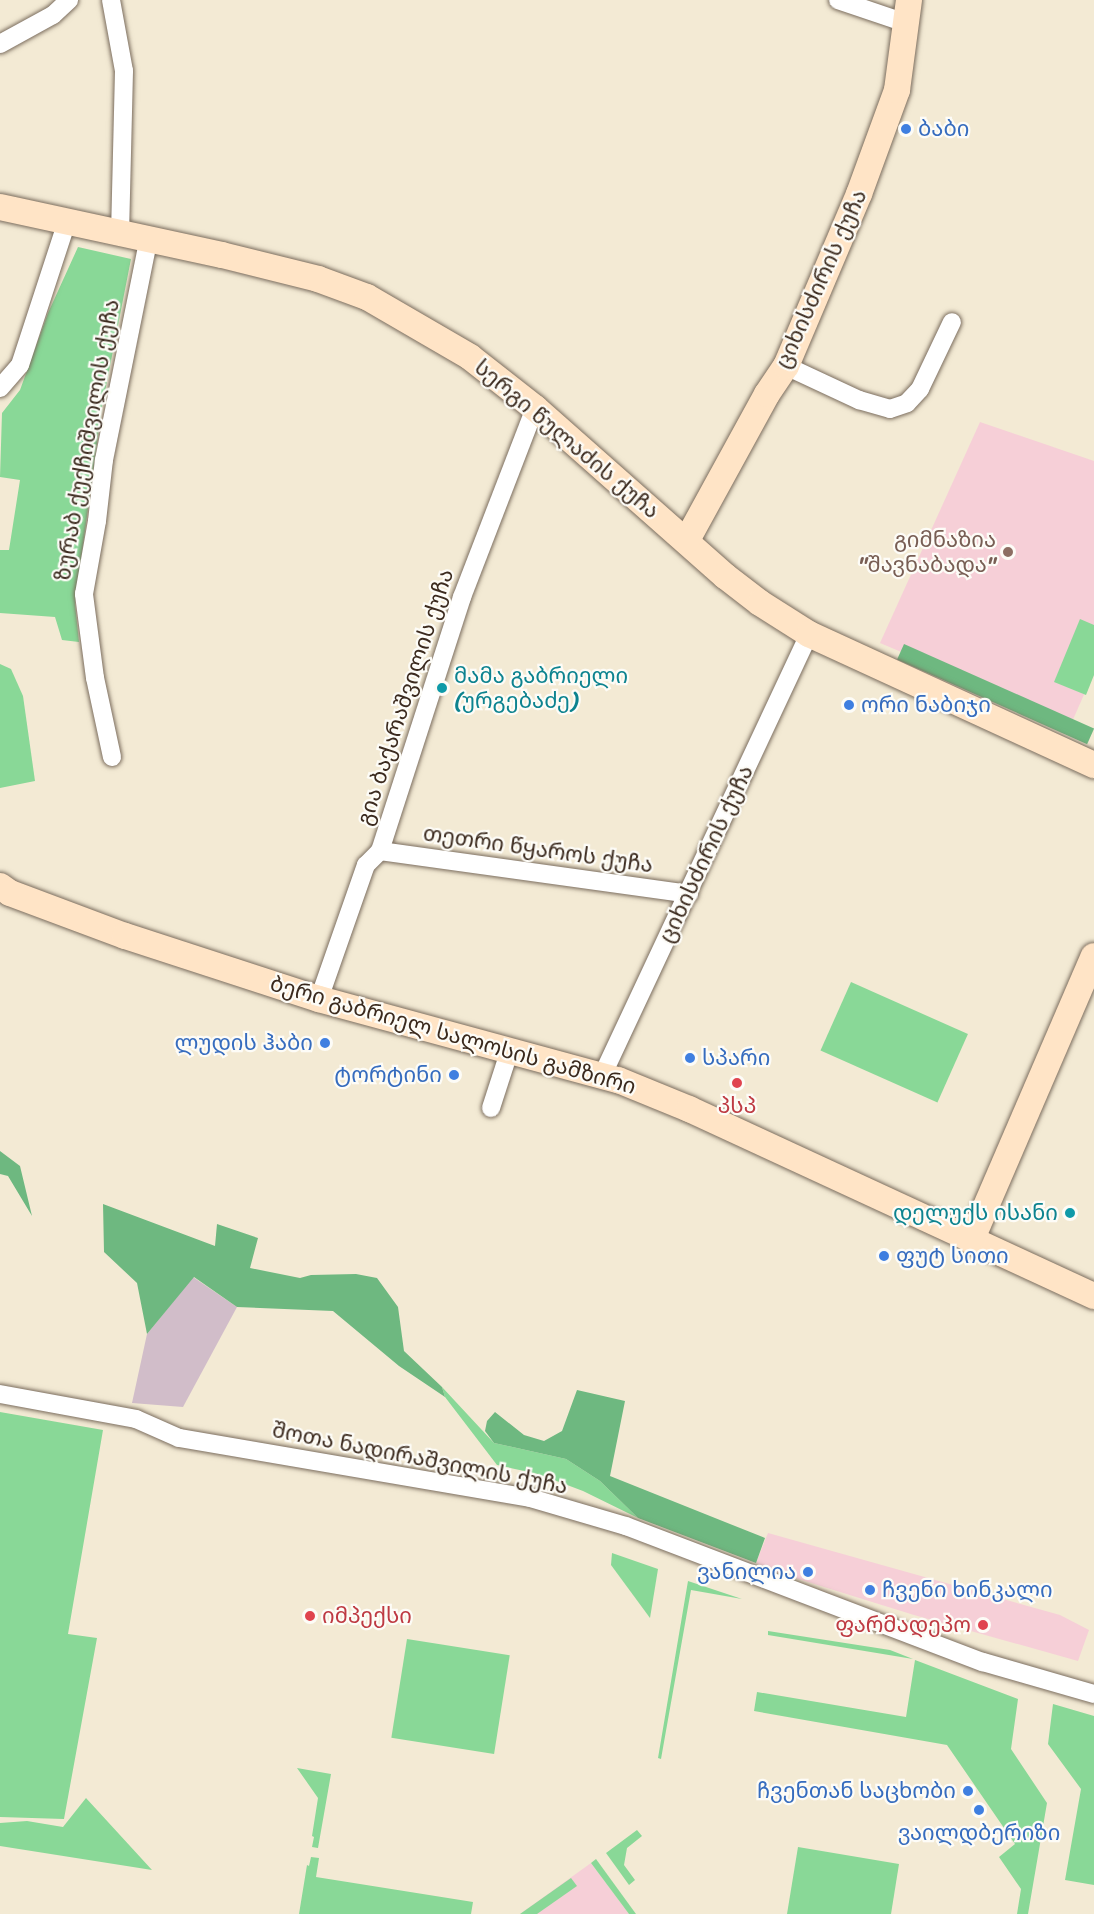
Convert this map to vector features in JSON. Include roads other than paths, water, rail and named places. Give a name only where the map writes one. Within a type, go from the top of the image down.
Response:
[{"type":"street","points":[[0,44],[53,15],[69,0]]},
{"type":"street","points":[[111,0],[124,71],[120,231]]},
{"type":"street","points":[[838,0],[908,12]]},
{"type":"street","name":"ციხისძირის ქუჩა","points":[[687,540],[767,393],[786,366],[859,194],[897,90],[908,12]]},
{"type":"street","name":"სერგი წულაძის ქუჩა","points":[[0,207],[149,237],[318,279],[367,297],[470,357],[535,408],[725,576],[760,603],[809,634],[1094,765]]},
{"type":"street","points":[[0,388],[20,365],[67,221]]},
{"type":"street","name":"ზურაბ ქუქჩიშვილის ქუჩა","points":[[112,757],[95,678],[84,594],[104,460],[149,237]]},
{"type":"street","points":[[786,366],[859,400],[890,409],[908,403],[920,388],[952,322]]},
{"type":"street","name":"გია ბაქარაშვილის ქუჩა","points":[[319,999],[366,865],[380,851],[462,597],[535,408]]},
{"type":"street","name":"ციხისძირის ქუჩა","points":[[603,1074],[809,634]]},
{"type":"street","name":"თეთრი წყაროს ქუჩა","points":[[380,851],[689,894]]},
{"type":"street","name":"ბერი გაბრიელ სალოსის გამზირი","points":[[0,886],[10,893],[125,936],[319,999],[603,1074],[689,1109],[1094,1296]]},
{"type":"street","points":[[971,1241],[1094,956]]},
{"type":"street","points":[[491,1108],[510,1049]]},
{"type":"street","name":"შოთა ნადირაშვილის ქუჩა","points":[[0,1394],[136,1419],[179,1438],[530,1498],[626,1526],[983,1662],[1094,1694]]},
{"type":"place","name":"ბაბი","points":[[906,129]]},
{"type":"place","name":"გიმნაზია \"შავნაბადა\"","points":[[1008,552]]},
{"type":"place","name":"მამა გაბრიელი (ურგებაძე)","points":[[442,688]]},
{"type":"place","name":"ორი ნაბიჯი","points":[[849,705]]},
{"type":"place","name":"ლუდის ჰაბი","points":[[325,1043]]},
{"type":"place","name":"სპარი","points":[[690,1058]]},
{"type":"place","name":"ტორტინი","points":[[454,1075]]},
{"type":"place","name":"პსპ","points":[[737,1083]]},
{"type":"place","name":"დელუქს ისანი","points":[[1070,1213]]},
{"type":"place","name":"ფუტ სითი","points":[[884,1256]]},
{"type":"place","name":"ვანილია","points":[[808,1572]]},
{"type":"place","name":"ჩვენი ხინკალი","points":[[870,1590]]},
{"type":"place","name":"იმპექსი","points":[[310,1616]]},
{"type":"place","name":"ფარმადეპო","points":[[983,1625]]},
{"type":"place","name":"ჩვენთან საცხობი","points":[[968,1791]]},
{"type":"place","name":"ვაილდბერიზი","points":[[979,1810]]}]
